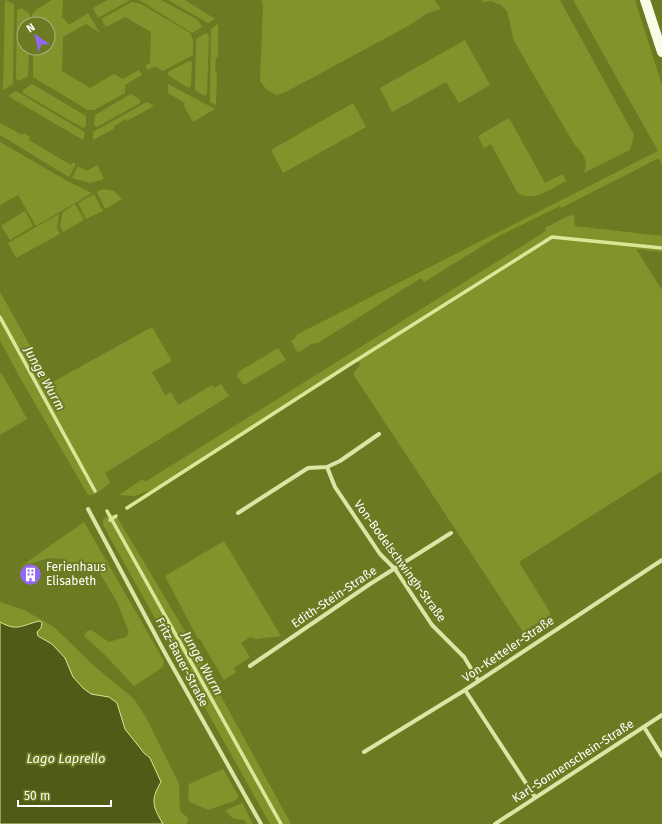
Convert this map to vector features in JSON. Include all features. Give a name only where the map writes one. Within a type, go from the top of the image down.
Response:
[{"type":"main road","points":[[645,0],[662,52]]},
{"type":"street","points":[[238,513],[308,468],[327,467],[340,461],[379,434]]},
{"type":"street","name":"Von-Bodelschwingh-Straße","points":[[327,467],[335,487],[380,554],[395,569],[432,625],[464,657],[478,680]]},
{"type":"street","name":"Fritz-Bauer-Straße","points":[[88,509],[165,653],[261,824]]},
{"type":"street","name":"Edith-Stein-Straße","points":[[250,666],[370,584],[450,533]]},
{"type":"street","name":"Von-Ketteler-Straße","points":[[364,752],[465,690],[662,560]]},
{"type":"street","points":[[465,690],[535,797]]},
{"type":"street","name":"Karl-Sonnenschein-Straße","points":[[495,824],[662,715]]},
{"type":"street","points":[[644,727],[662,756]]},
{"type":"shaded area","points":[[5,0],[14,4],[13,84],[3,90]]},
{"type":"shaded area","points":[[52,0],[63,0],[62,17],[69,25],[88,13],[100,33],[86,24],[63,37],[62,71],[90,88],[114,74],[123,79],[139,70],[142,75],[125,85],[125,93],[94,110],[88,110],[33,77],[33,56],[56,56],[56,16],[32,16],[37,9]]},
{"type":"shaded area","points":[[108,0],[130,0],[98,18],[93,8]]},
{"type":"shaded area","points":[[139,0],[161,0],[198,20],[202,27],[192,33]]},
{"type":"shaded area","points":[[168,0],[185,0],[215,19],[208,23]]},
{"type":"shaded area","points":[[261,0],[434,0],[441,9],[428,13],[408,26],[284,93],[276,95],[267,90],[260,81],[263,5]]},
{"type":"shaded area","points":[[483,0],[560,0],[634,135],[630,150],[584,173],[586,164],[584,157],[574,144],[514,41],[507,11],[501,5],[491,1],[480,2]]},
{"type":"shaded area","points":[[573,0],[635,0],[662,85],[662,164],[659,158],[561,208],[560,206],[497,237],[424,282],[421,278],[318,343],[311,344],[298,353],[291,341],[297,337],[296,335],[658,151]]},
{"type":"shaded area","points":[[132,2],[141,4],[190,33],[193,40],[193,55],[163,71],[155,66],[148,70],[145,66],[150,63],[151,32],[125,17],[106,27],[101,19]]},
{"type":"shaded area","points":[[21,8],[30,14],[30,16],[17,16],[17,10]]},
{"type":"shaded area","points":[[218,24],[218,57],[216,57],[215,71],[217,71],[216,105],[210,102],[211,29]]},
{"type":"shaded area","points":[[206,33],[209,35],[207,94],[204,96],[195,90],[196,39]]},
{"type":"shaded area","points":[[465,40],[490,85],[459,103],[446,82],[392,112],[380,88]]},
{"type":"shaded area","points":[[16,56],[29,56],[28,76],[19,81],[16,79]]},
{"type":"shaded area","points":[[189,61],[192,62],[191,86],[188,88],[168,75],[168,72]]},
{"type":"shaded area","points":[[32,84],[86,116],[86,126],[83,128],[23,93],[23,90]]},
{"type":"shaded area","points":[[168,84],[215,109],[193,122],[184,106],[185,103],[168,93]]},
{"type":"shaded area","points":[[16,91],[85,132],[83,140],[8,96]]},
{"type":"shaded area","points":[[131,94],[140,100],[140,103],[97,127],[94,125],[95,115]]},
{"type":"shaded area","points":[[147,102],[154,106],[127,121],[126,119],[114,126],[115,128],[93,140],[93,132]]},
{"type":"shaded area","points":[[353,103],[366,127],[283,173],[271,150]]},
{"type":"shaded area","points":[[509,118],[545,183],[563,174],[566,181],[542,194],[535,196],[523,195],[517,192],[491,144],[484,148],[478,136]]},
{"type":"shaded area","points":[[0,123],[22,135],[24,133],[30,137],[29,140],[71,165],[73,162],[76,164],[69,177],[0,135]]},
{"type":"shaded area","points":[[0,142],[69,182],[92,193],[36,226],[18,195],[0,205]]},
{"type":"shaded area","points":[[97,165],[104,179],[90,183],[72,178],[78,166],[87,171]]},
{"type":"shaded area","points":[[102,189],[114,191],[122,199],[105,209],[97,192]]},
{"type":"shaded area","points":[[94,194],[103,211],[86,219],[78,203]]},
{"type":"shaded area","points":[[75,204],[84,220],[63,232],[60,226],[63,212]]},
{"type":"shaded area","points":[[25,211],[33,226],[10,240],[1,226]]},
{"type":"shaded area","points":[[59,214],[57,227],[60,234],[16,258],[8,243]]},
{"type":"shaded area","points":[[574,215],[575,226],[662,236],[662,252],[636,249],[662,290],[662,471],[519,562],[551,614],[523,632],[353,374],[361,364],[355,361],[287,403],[202,461],[151,490],[135,496],[119,495],[143,479],[145,482],[546,231],[545,228],[568,216]]},
{"type":"shaded area","points":[[0,292],[51,383],[152,327],[172,361],[152,372],[165,395],[171,392],[178,405],[212,385],[214,388],[221,384],[229,396],[105,473],[110,483],[97,493],[88,495],[19,376],[0,340]]},
{"type":"shaded area","points":[[278,348],[286,360],[244,385],[237,376],[238,372]]},
{"type":"shaded area","points":[[1,372],[27,419],[0,435],[0,378]]},
{"type":"shaded area","points":[[111,514],[117,517],[193,645],[291,824],[270,824],[103,525],[103,519]]},
{"type":"shaded area","points":[[84,522],[164,661],[163,667],[134,686],[104,654],[84,636],[87,631],[91,630],[109,642],[126,637],[129,632],[117,602],[95,565],[88,562],[80,565],[69,563],[64,559],[49,558],[20,567]]},
{"type":"shaded area","points":[[224,541],[281,636],[256,639],[250,637],[241,643],[250,657],[234,668],[236,672],[224,680],[200,639],[198,639],[165,576]]},
{"type":"shaded area","points":[[0,602],[24,610],[54,627],[94,666],[134,699],[147,719],[179,784],[180,811],[188,818],[187,824],[163,824],[154,803],[155,794],[161,782],[150,758],[144,753],[125,729],[117,703],[109,697],[91,694],[83,688],[73,677],[65,658],[52,644],[38,636],[37,632],[41,628],[40,621],[16,627],[0,622]]},
{"type":"shaded area","points":[[223,769],[239,797],[234,801],[208,810],[190,802],[188,797],[189,784]]},
{"type":"shaded area","points":[[242,803],[253,824],[247,824],[244,820],[233,818],[227,813],[226,810]]},
{"type":"water","name":"Lago Laprello","points":[[40,621],[42,623],[41,628],[37,632],[38,636],[52,644],[65,658],[73,677],[83,688],[91,694],[109,697],[117,703],[125,729],[144,753],[150,758],[161,782],[155,794],[154,803],[163,824],[0,824],[0,622],[11,627],[20,627]]},
{"type":"waterway","points":[[127,508],[352,363],[552,237],[662,248]]},
{"type":"waterway","name":"Junge Wurm","points":[[0,317],[95,491]]},
{"type":"waterway","name":"Junge Wurm","points":[[107,511],[281,824]]},
{"type":"waterway","name":"Junge Wurm","points":[[110,520],[116,516]]},
{"type":"place","name":"Ferienhaus Elisabeth","points":[[30,574]]}]
